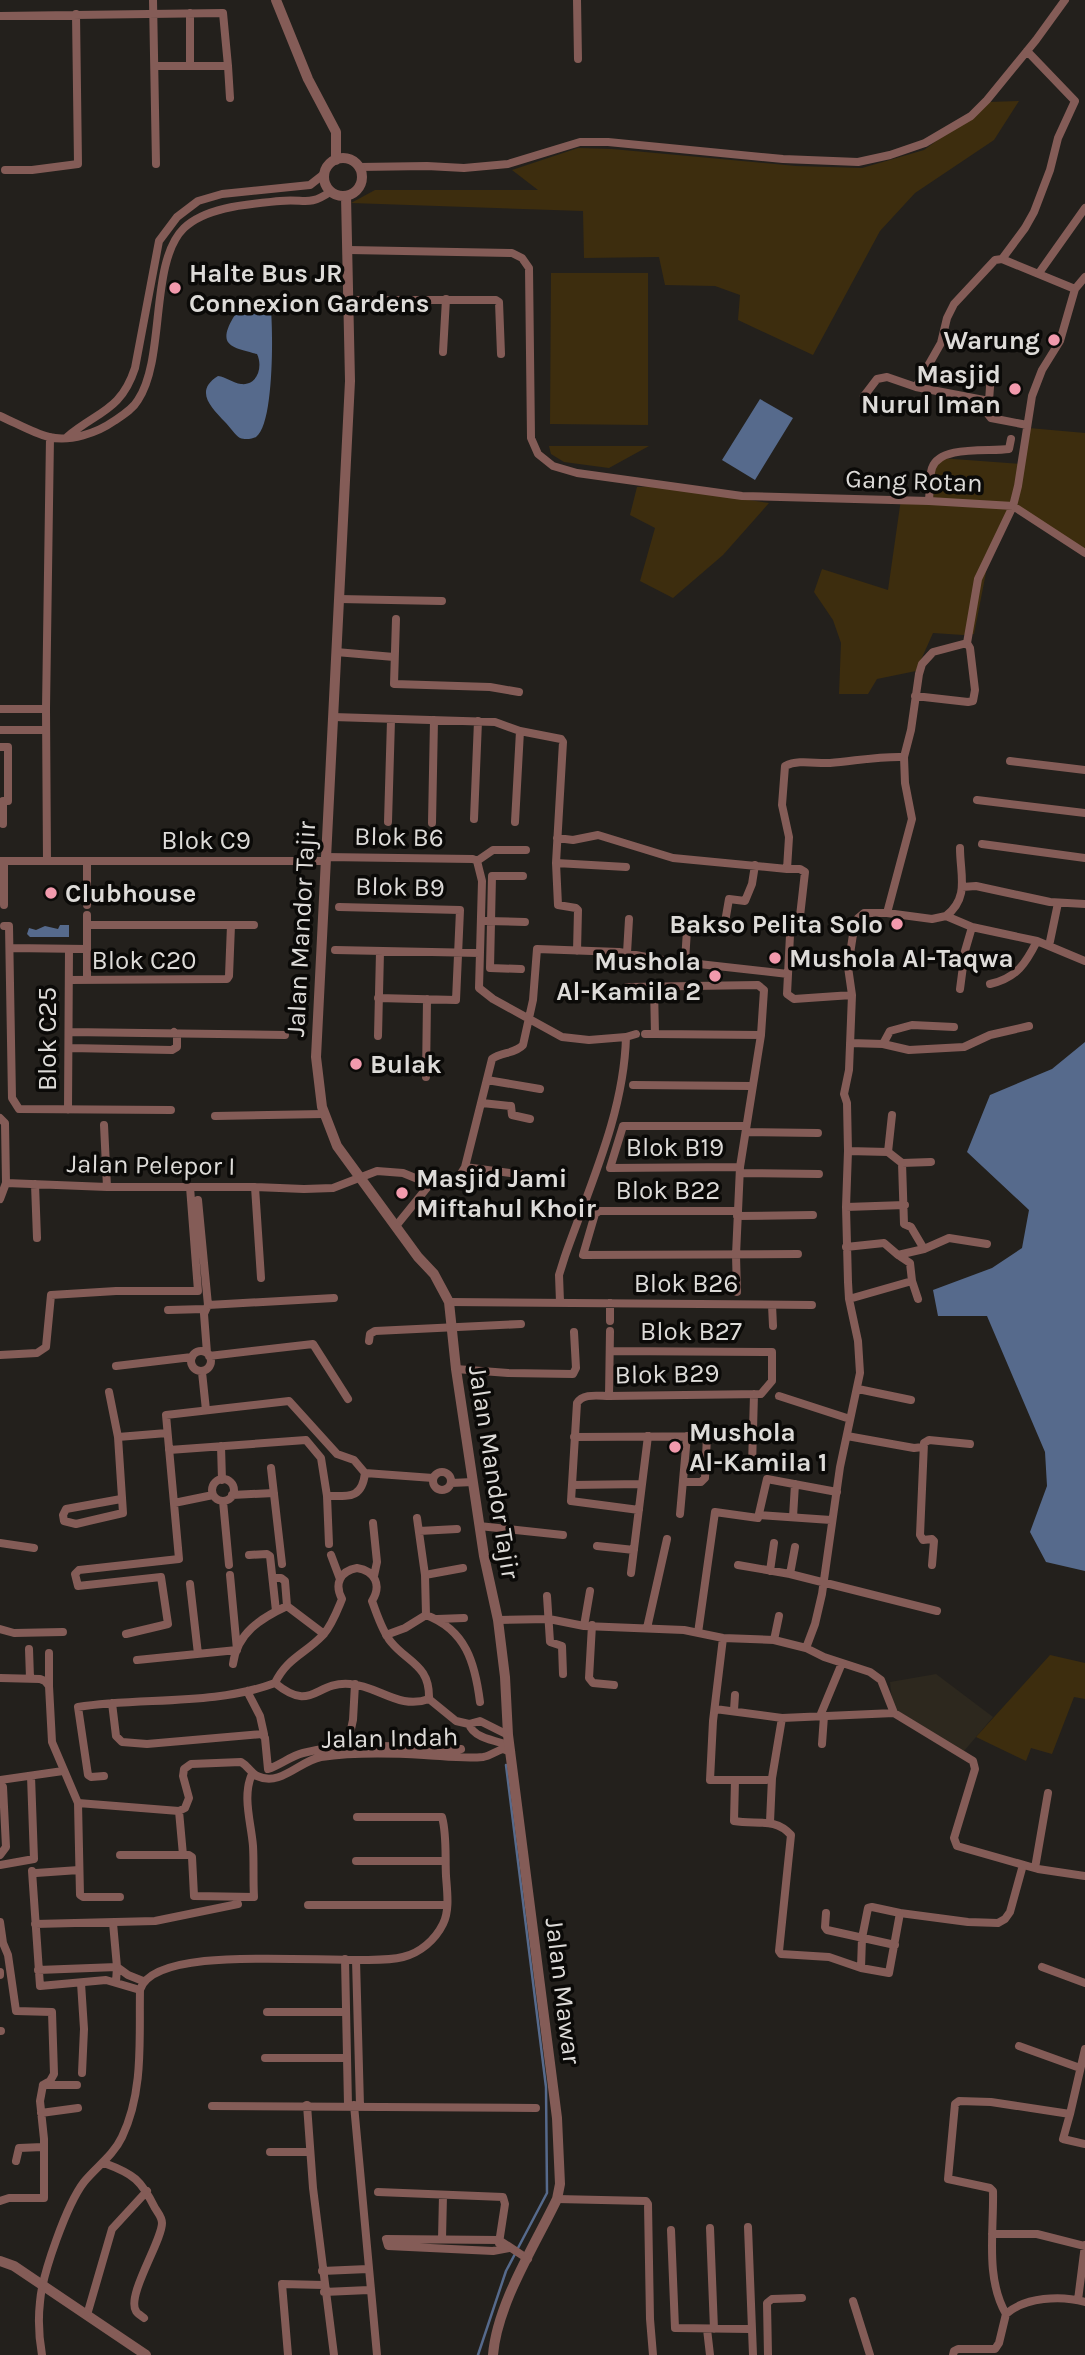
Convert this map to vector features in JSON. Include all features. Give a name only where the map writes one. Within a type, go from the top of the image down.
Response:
[{"type":"street","points":[[153,0],[156,163]]},
{"type":"street","points":[[276,0],[307,79],[336,132],[336,160]]},
{"type":"street","points":[[577,0],[578,59]]},
{"type":"street","points":[[359,167],[464,168],[508,164],[580,142],[783,159],[858,162],[890,155],[925,143],[958,125],[987,100],[1065,0]]},
{"type":"street","points":[[190,13],[190,65]]},
{"type":"street","points":[[0,16],[223,13],[230,98]]},
{"type":"street","points":[[5,170],[32,170],[78,164],[76,14]]},
{"type":"street","points":[[1002,259],[1034,212],[1051,170],[1058,138],[1075,101],[1027,51]]},
{"type":"street","points":[[155,66],[228,66]]},
{"type":"street","points":[[67,437],[111,408],[130,384],[159,241],[177,217],[198,201],[222,194],[310,185],[336,160],[349,159],[359,167],[360,183],[355,191],[346,196],[330,192],[326,187],[324,174]]},
{"type":"street","points":[[0,416],[50,437],[91,433],[108,426],[138,401],[148,379],[166,269],[173,243],[185,227],[209,214],[231,208],[283,201],[316,201],[330,192]]},
{"type":"street","name":"Jalan Mandor Tajir","points":[[346,196],[350,381],[316,1032],[317,1074],[324,1114],[337,1146],[434,1274],[449,1303],[473,1482],[498,1620]]},
{"type":"street","points":[[1039,272],[1085,208]]},
{"type":"street","name":"Gang Rotan","points":[[349,250],[512,253],[527,262],[530,336],[529,427],[533,447],[553,466],[577,473],[705,492],[769,498],[929,501],[1013,506],[1085,553]]},
{"type":"street","points":[[916,387],[941,343],[947,318],[954,304],[995,260],[1002,259],[1039,272],[1075,289]]},
{"type":"street","name":"Gang Rotan","points":[[1013,506],[1022,468],[1032,396],[1042,370],[1060,341],[1075,289],[1085,277]]},
{"type":"street","points":[[349,299],[492,299],[499,302],[501,354]]},
{"type":"street","points":[[443,352],[446,299]]},
{"type":"street","points":[[990,373],[988,414],[991,418],[1027,425]]},
{"type":"street","points":[[864,396],[877,379],[882,377],[916,387],[989,401]]},
{"type":"street","points":[[47,861],[50,437]]},
{"type":"street","points":[[929,501],[931,471],[939,457],[949,453],[1009,449],[1011,439]]},
{"type":"street","points":[[915,696],[973,701],[975,690],[967,643],[978,579],[1013,506]]},
{"type":"street","points":[[339,599],[442,601]]},
{"type":"street","points":[[396,619],[393,680],[398,685],[489,687],[519,692]]},
{"type":"street","points":[[887,913],[912,819],[905,783],[904,757],[922,664],[933,652],[967,643]]},
{"type":"street","points":[[336,652],[394,657]]},
{"type":"street","points":[[0,709],[46,709]]},
{"type":"street","points":[[333,718],[478,721],[505,724],[520,732],[558,738],[563,742],[556,863],[558,905],[578,910],[577,951]]},
{"type":"street","points":[[388,822],[391,720]]},
{"type":"street","points":[[432,823],[434,720]]},
{"type":"street","points":[[474,819],[478,721]]},
{"type":"street","points":[[0,730],[46,730]]},
{"type":"street","points":[[515,822],[520,732]]},
{"type":"street","points":[[0,747],[8,747],[8,801],[1,801],[3,824]]},
{"type":"street","points":[[787,869],[789,837],[782,806],[785,766],[791,763],[827,763],[880,756],[904,757]]},
{"type":"street","points":[[1010,761],[1085,771]]},
{"type":"street","points":[[977,800],[1085,813]]},
{"type":"street","points":[[557,838],[573,840],[598,835],[673,859],[802,870],[805,872],[799,925],[790,935],[787,994],[794,999],[852,995]]},
{"type":"street","points":[[982,844],[1085,858]]},
{"type":"street","points":[[806,1648],[815,1624],[824,1582],[831,1520],[858,1389],[860,1360],[849,1299],[846,1247],[848,1151],[847,1103],[844,1094],[849,1070],[852,995],[848,967],[854,928],[858,918],[864,913],[932,919],[946,916],[960,902],[960,848]]},
{"type":"street","name":"Blok B6","points":[[325,859],[475,860],[493,850],[526,850]]},
{"type":"street","name":"Blok C9","points":[[2,861],[325,859]]},
{"type":"street","points":[[475,860],[482,881],[480,989],[493,999],[562,1037],[589,1040],[640,1034],[761,1035]]},
{"type":"street","points":[[2,861],[2,926],[9,926],[10,948],[12,1098],[19,1109],[68,1110]]},
{"type":"street","points":[[87,861],[87,980]]},
{"type":"street","points":[[556,863],[626,867]]},
{"type":"street","points":[[685,961],[687,930],[724,928],[728,901],[745,901],[752,884],[755,865]]},
{"type":"street","points":[[521,969],[490,968],[491,921],[492,876],[523,876]]},
{"type":"street","points":[[962,887],[976,886],[1058,903],[1085,904]]},
{"type":"street","points":[[1049,946],[1058,903]]},
{"type":"street","name":"Blok B9","points":[[339,907],[460,910],[458,953]]},
{"type":"street","points":[[946,916],[972,927],[1037,940],[1085,961]]},
{"type":"street","points":[[627,953],[629,919]]},
{"type":"street","points":[[481,920],[524,922]]},
{"type":"street","points":[[87,925],[254,925]]},
{"type":"street","name":"Blok C20","points":[[69,980],[220,981],[229,976],[231,925]]},
{"type":"street","points":[[960,989],[965,951],[972,927]]},
{"type":"street","points":[[990,984],[1002,981],[1019,971],[1037,940]]},
{"type":"street","points":[[10,948],[87,949]]},
{"type":"street","name":"Blok C25","points":[[69,949],[68,1110],[171,1110]]},
{"type":"street","points":[[396,1226],[430,1184],[459,1180],[465,1167],[492,1059],[520,1049],[523,1045],[530,1019],[537,949],[627,953],[645,958],[788,974]]},
{"type":"street","points":[[335,950],[480,953]]},
{"type":"street","points":[[378,1036],[380,952]]},
{"type":"street","points":[[379,998],[456,1000],[458,953]]},
{"type":"street","points":[[627,987],[758,985],[764,990],[761,1035],[740,1170],[737,1292]]},
{"type":"street","points":[[654,987],[655,1034]]},
{"type":"street","points":[[426,1077],[427,999]]},
{"type":"street","points":[[883,1044],[890,1031],[898,1028],[912,1025],[954,1027]]},
{"type":"street","points":[[850,1043],[883,1044],[909,1050],[964,1047],[990,1035],[1029,1026]]},
{"type":"street","points":[[69,1032],[285,1035]]},
{"type":"street","points":[[69,1048],[172,1049],[177,1048],[178,1040],[174,1032]]},
{"type":"street","points":[[560,1303],[559,1275],[615,1113],[625,1064],[626,1037]]},
{"type":"street","points":[[486,1080],[540,1088]]},
{"type":"street","points":[[633,1085],[751,1086]]},
{"type":"street","points":[[482,1102],[510,1106],[512,1115],[530,1119]]},
{"type":"street","points":[[215,1116],[324,1114]]},
{"type":"street","points":[[888,1152],[891,1115]]},
{"type":"street","points":[[0,1118],[5,1123],[6,1183],[0,1199]]},
{"type":"street","points":[[104,1125],[107,1187]]},
{"type":"street","name":"Blok B19","points":[[746,1129],[623,1126],[610,1168],[820,1174]]},
{"type":"street","points":[[746,1129],[818,1133]]},
{"type":"street","points":[[848,1151],[888,1152],[902,1163],[931,1162]]},
{"type":"street","points":[[902,1163],[904,1224],[911,1227],[923,1249]]},
{"type":"street","points":[[465,1167],[526,1174]]},
{"type":"street","name":"Jalan Pelepor I","points":[[6,1183],[304,1189],[333,1188],[377,1171],[403,1173],[430,1184]]},
{"type":"street","points":[[35,1184],[37,1238]]},
{"type":"street","points":[[0,1355],[37,1353],[46,1347],[51,1295],[116,1291],[198,1291],[190,1186]]},
{"type":"street","points":[[255,1187],[261,1279]]},
{"type":"street","points":[[198,1200],[210,1366],[202,1372]]},
{"type":"street","points":[[846,1207],[905,1205]]},
{"type":"street","name":"Blok B22","points":[[736,1255],[583,1255],[595,1214],[599,1211],[813,1215]]},
{"type":"street","points":[[898,1255],[952,1238],[987,1244]]},
{"type":"street","points":[[846,1247],[884,1243],[910,1263],[918,1299]]},
{"type":"street","points":[[736,1255],[798,1254]]},
{"type":"street","points":[[849,1299],[912,1281]]},
{"type":"street","points":[[168,1311],[334,1298]]},
{"type":"street","name":"Blok B26","points":[[449,1303],[812,1305]]},
{"type":"street","points":[[610,1303],[610,1321]]},
{"type":"street","points":[[772,1304],[773,1326]]},
{"type":"street","points":[[369,1341],[370,1335],[375,1331],[521,1324]]},
{"type":"street","points":[[609,1396],[610,1331]]},
{"type":"street","points":[[456,1369],[573,1374],[576,1368],[574,1332]]},
{"type":"street","points":[[116,1366],[192,1357],[197,1352],[208,1354],[313,1344],[348,1399]]},
{"type":"street","name":"Blok B27","points":[[610,1351],[772,1352],[772,1381],[761,1394],[754,1394]]},
{"type":"street","points":[[192,1357],[192,1367],[202,1372]]},
{"type":"street","points":[[202,1372],[206,1410]]},
{"type":"street","points":[[858,1389],[911,1400]]},
{"type":"street","points":[[109,1392],[118,1437],[123,1511],[121,1515],[76,1524],[64,1521],[66,1509],[121,1499]]},
{"type":"street","points":[[752,1466],[754,1394]]},
{"type":"street","name":"Blok B29","points":[[574,1437],[577,1404],[580,1399],[609,1396],[754,1394]]},
{"type":"street","points":[[779,1396],[850,1419]]},
{"type":"street","points":[[162,1577],[83,1586],[76,1584],[75,1574],[79,1570],[179,1559],[166,1415],[289,1401],[337,1454],[354,1460],[365,1472],[433,1478],[439,1472],[446,1472],[451,1477],[451,1483],[473,1482]]},
{"type":"street","points":[[118,1437],[167,1433]]},
{"type":"street","points":[[631,1573],[648,1436]]},
{"type":"street","points":[[680,1514],[687,1436]]},
{"type":"street","points":[[683,1482],[701,1482],[705,1478],[707,1436]]},
{"type":"street","points":[[639,1510],[571,1501],[574,1437],[753,1436]]},
{"type":"street","points":[[847,1436],[914,1448],[923,1447]]},
{"type":"street","points":[[169,1450],[304,1440],[308,1442],[321,1458],[327,1496],[329,1544]]},
{"type":"street","points":[[932,1565],[934,1540],[923,1540],[920,1535],[923,1447],[925,1441],[929,1440],[970,1444]]},
{"type":"street","points":[[221,1446],[222,1480]]},
{"type":"street","points":[[321,1458],[337,1454]]},
{"type":"street","points":[[271,1468],[282,1564]]},
{"type":"street","points":[[327,1496],[351,1496],[359,1491],[364,1484],[365,1472]]},
{"type":"street","points":[[698,1633],[714,1513],[717,1511],[758,1518],[767,1479],[837,1492]]},
{"type":"street","points":[[213,1495],[213,1485],[222,1480]]},
{"type":"street","points":[[222,1480],[231,1485],[232,1495]]},
{"type":"street","points":[[572,1485],[642,1484]]},
{"type":"street","points":[[793,1517],[795,1484]]},
{"type":"street","points":[[223,1501],[232,1495],[274,1493]]},
{"type":"street","points":[[174,1503],[213,1495]]},
{"type":"street","points":[[213,1495],[223,1501]]},
{"type":"street","points":[[223,1501],[229,1565]]},
{"type":"street","points":[[759,1515],[831,1520]]},
{"type":"street","points":[[416,1518],[425,1575],[426,1615]]},
{"type":"street","points":[[373,1522],[377,1562],[374,1576],[377,1588],[372,1601],[392,1644],[424,1673],[429,1699]]},
{"type":"street","points":[[480,1526],[563,1535]]},
{"type":"street","points":[[419,1531],[457,1530]]},
{"type":"street","points":[[647,1628],[667,1539]]},
{"type":"street","points":[[0,1543],[34,1548]]},
{"type":"street","points":[[770,1571],[774,1543]]},
{"type":"street","points":[[597,1546],[634,1550]]},
{"type":"street","points":[[790,1574],[795,1547]]},
{"type":"street","points":[[249,1555],[270,1555],[276,1611]]},
{"type":"street","points":[[331,1555],[340,1579]]},
{"type":"street","points":[[126,1634],[168,1624],[159,1561]]},
{"type":"street","points":[[738,1565],[790,1574],[937,1611]]},
{"type":"street","points":[[104,1776],[91,1777],[88,1774],[78,1708],[111,1703],[223,1696],[275,1683],[289,1661],[324,1634],[342,1599],[338,1587],[340,1579],[349,1570],[357,1568],[365,1569],[374,1576]]},
{"type":"street","points":[[425,1575],[463,1568]]},
{"type":"street","points":[[230,1575],[237,1650]]},
{"type":"street","points":[[273,1578],[285,1581],[288,1605],[324,1634]]},
{"type":"street","points":[[190,1584],[198,1654]]},
{"type":"street","points":[[590,1591],[589,1678],[593,1683],[614,1685]]},
{"type":"street","points":[[547,1596],[550,1642],[562,1646],[563,1674]]},
{"type":"street","points":[[233,1664],[248,1630],[288,1605]]},
{"type":"street","points":[[386,1635],[405,1628],[426,1615]]},
{"type":"street","points":[[426,1615],[438,1619],[458,1634],[468,1648],[476,1674],[480,1702]]},
{"type":"street","points":[[775,1640],[779,1616]]},
{"type":"street","points":[[438,1619],[464,1618]]},
{"type":"street","points":[[498,1620],[549,1619],[588,1625],[698,1633],[723,1638],[775,1640],[806,1648],[870,1672],[881,1680],[894,1713]]},
{"type":"street","name":"Jalan Mawar","points":[[493,2355],[517,2253],[557,2199],[560,2184],[557,2118],[509,1744],[498,1620]]},
{"type":"street","points":[[0,1629],[14,1633],[63,1632]]},
{"type":"street","points":[[723,1638],[710,1780],[772,1778]]},
{"type":"street","points":[[29,1649],[30,1678]]},
{"type":"street","points":[[137,1660],[237,1650]]},
{"type":"street","points":[[49,1653],[52,1742],[78,1803],[80,1892],[83,1897],[121,1897]]},
{"type":"street","points":[[822,1744],[822,1716],[842,1663]]},
{"type":"street","points":[[0,1678],[30,1678],[46,1681],[49,1686]]},
{"type":"street","points":[[275,1683],[290,1695],[299,1697],[309,1696],[338,1684],[355,1684],[366,1686],[401,1702],[429,1699]]},
{"type":"street","points":[[347,1747],[353,1720],[355,1684]]},
{"type":"street","points":[[247,1691],[260,1716],[268,1769],[305,1753],[347,1747],[461,1749]]},
{"type":"street","points":[[734,1710],[735,1695]]},
{"type":"street","points":[[429,1699],[456,1721],[469,1724],[478,1721],[509,1744]]},
{"type":"street","points":[[111,1703],[116,1736],[127,1744],[159,1744],[264,1734]]},
{"type":"street","points":[[715,1709],[782,1718],[894,1713],[973,1761],[975,1769],[954,1838],[957,1846],[1035,1868],[1085,1875]]},
{"type":"street","points":[[770,1822],[772,1778],[782,1718]]},
{"type":"street","name":"Jalan Indah","points":[[179,1811],[185,1808],[189,1798],[183,1776],[184,1769],[191,1764],[241,1762],[248,1766],[253,1774],[273,1778],[292,1771],[306,1761],[327,1756],[391,1753],[486,1757],[509,1744]]},
{"type":"street","points":[[0,1855],[6,1847],[1,1784],[63,1771]]},
{"type":"street","points":[[120,1855],[192,1857],[194,1896],[254,1897],[253,1845],[247,1797],[249,1781],[253,1774]]},
{"type":"street","points":[[0,1865],[34,1859],[31,1776]]},
{"type":"street","points":[[735,1780],[734,1821],[770,1822],[779,1825],[791,1835],[779,1953],[829,1957],[861,1968],[891,1972],[900,1913]]},
{"type":"street","points":[[1035,1868],[1048,1793]]},
{"type":"street","points":[[78,1803],[179,1811],[183,1855]]},
{"type":"street","points":[[42,2355],[39,2310],[43,2286],[66,2215],[85,2181],[104,2163],[121,2138],[138,2080],[140,1990],[143,1981],[160,1970],[195,1962],[242,1958],[356,1960],[404,1957],[431,1941],[443,1924],[447,1905],[443,1821],[438,1816],[357,1817]]},
{"type":"street","points":[[356,1861],[445,1861]]},
{"type":"street","points":[[861,1968],[862,1938],[868,1908],[968,1922],[998,1923],[1010,1912],[1023,1865]]},
{"type":"street","points":[[79,1870],[34,1872],[41,1987],[97,1980],[116,1982],[140,1990]]},
{"type":"street","points":[[36,1924],[155,1921],[239,1904]]},
{"type":"street","points":[[308,1905],[447,1905]]},
{"type":"street","points":[[826,1913],[827,1930],[895,1945]]},
{"type":"street","points":[[0,1922],[16,2011],[52,2012],[54,2074],[50,2081],[43,2085]]},
{"type":"street","points":[[113,1923],[116,1982]]},
{"type":"street","points":[[345,1959],[346,2057],[354,2105],[377,2355]]},
{"type":"street","points":[[354,2105],[356,1960]]},
{"type":"street","points":[[1042,1967],[1085,1983]]},
{"type":"street","points":[[38,1970],[117,1968],[143,1981]]},
{"type":"street","points":[[81,1983],[84,2029],[82,2073]]},
{"type":"street","points":[[267,2012],[345,2012]]},
{"type":"street","points":[[1019,2046],[1080,2068]]},
{"type":"street","points":[[1085,2049],[1063,2139],[1085,2144]]},
{"type":"street","points":[[265,2058],[346,2057]]},
{"type":"street","points":[[43,2085],[77,2085]]},
{"type":"street","points":[[0,2201],[9,2198],[44,2198],[41,2113],[43,2085]]},
{"type":"street","points":[[1006,2314],[996,2286],[992,2234],[993,2190],[948,2179],[956,2102],[990,2102],[1070,2114]]},
{"type":"street","points":[[307,2105],[322,2272],[334,2355]]},
{"type":"street","points":[[212,2106],[536,2108]]},
{"type":"street","points":[[41,2113],[78,2108]]},
{"type":"street","points":[[16,2161],[19,2148],[43,2147]]},
{"type":"street","points":[[270,2152],[310,2152]]},
{"type":"street","points":[[104,2163],[136,2177],[147,2191],[162,2223],[143,2272],[134,2306],[136,2313],[144,2318]]},
{"type":"street","points":[[87,2315],[112,2229],[147,2191]]},
{"type":"street","points":[[377,2192],[503,2197],[505,2204],[499,2245],[493,2251],[388,2246],[386,2243],[388,2237],[442,2239],[499,2245],[517,2253]]},
{"type":"street","points":[[442,2239],[443,2195]]},
{"type":"street","points":[[557,2199],[649,2204],[653,2355]]},
{"type":"street","points":[[748,2227],[753,2355]]},
{"type":"street","points":[[710,2228],[710,2355]]},
{"type":"street","points":[[671,2230],[674,2327],[678,2330],[750,2329]]},
{"type":"street","points":[[953,2355],[958,2349],[995,2352],[1006,2314],[1015,2307],[1039,2300],[1081,2301],[1085,2246],[1037,2234],[992,2234]]},
{"type":"street","points":[[0,2261],[14,2266],[146,2355]]},
{"type":"street","points":[[322,2272],[368,2269]]},
{"type":"street","points":[[288,2355],[282,2284],[369,2290]]},
{"type":"street","points":[[768,2355],[769,2300],[802,2298]]},
{"type":"street","points":[[853,2301],[870,2355]]},
{"type":"shaded area","points":[[1019,101],[994,140],[915,193],[880,231],[813,355],[738,320],[740,295],[715,286],[665,285],[659,257],[584,258],[583,211],[351,203],[375,190],[538,190],[512,170],[578,148],[796,166],[862,168],[924,150],[989,102]]},
{"type":"shaded area","points":[[551,273],[648,273],[648,425],[550,424]]},
{"type":"shaded area","points":[[1029,428],[1085,433],[1085,554],[1012,508],[989,557],[974,634],[933,633],[916,671],[877,679],[868,694],[839,694],[841,643],[833,620],[814,592],[822,569],[888,590],[901,499],[933,500],[934,470],[940,458],[1022,464]]},
{"type":"shaded area","points":[[549,446],[649,446],[609,468],[564,462],[551,454]]},
{"type":"shaded area","points":[[661,486],[769,503],[723,555],[673,598],[640,581],[655,528],[630,515],[637,487]]},
{"type":"shaded area","points":[[1050,1655],[1085,1663],[1085,1699],[1074,1697],[1052,1754],[1031,1748],[1026,1761],[976,1737]]},
{"type":"shaded area","points":[[936,1674],[993,1717],[964,1751],[893,1708],[890,1682]]},
{"type":"water","points":[[248,300],[257,300],[271,311],[272,357],[269,397],[262,429],[256,437],[242,439],[210,405],[206,393],[207,387],[218,376],[247,384],[258,374],[257,354],[234,347],[227,340],[226,334],[233,318]]},
{"type":"water","points":[[760,399],[793,418],[755,480],[722,460]]},
{"type":"water","points":[[60,925],[69,925],[69,937],[30,937],[27,934],[29,928],[36,930],[45,926],[58,929]]},
{"type":"water","points":[[1085,1042],[1085,1571],[1046,1562],[1030,1532],[1047,1486],[1045,1452],[987,1316],[938,1316],[933,1290],[992,1268],[1022,1248],[1029,1210],[967,1152],[990,1095],[1052,1069]]},
{"type":"waterway","points":[[506,1765],[546,2087],[547,2193],[518,2248]]},
{"type":"waterway","points":[[478,2355],[506,2271],[515,2254]]},
{"type":"place","name":"Halte Bus JR Connexion Gardens","points":[[175,288]]},
{"type":"place","name":"Warung","points":[[1054,340]]},
{"type":"place","name":"Masjid Nurul Iman","points":[[1015,389]]},
{"type":"place","name":"Clubhouse","points":[[51,893]]},
{"type":"place","name":"Bakso Pelita Solo","points":[[897,924]]},
{"type":"place","name":"Mushola Al-Taqwa","points":[[775,958]]},
{"type":"place","name":"Mushola Al-Kamila 2","points":[[715,976]]},
{"type":"place","name":"Bulak","points":[[356,1064]]},
{"type":"place","name":"Masjid Jami Miftahul Khoir","points":[[402,1193]]},
{"type":"place","name":"Mushola Al-Kamila 1","points":[[675,1447]]}]
